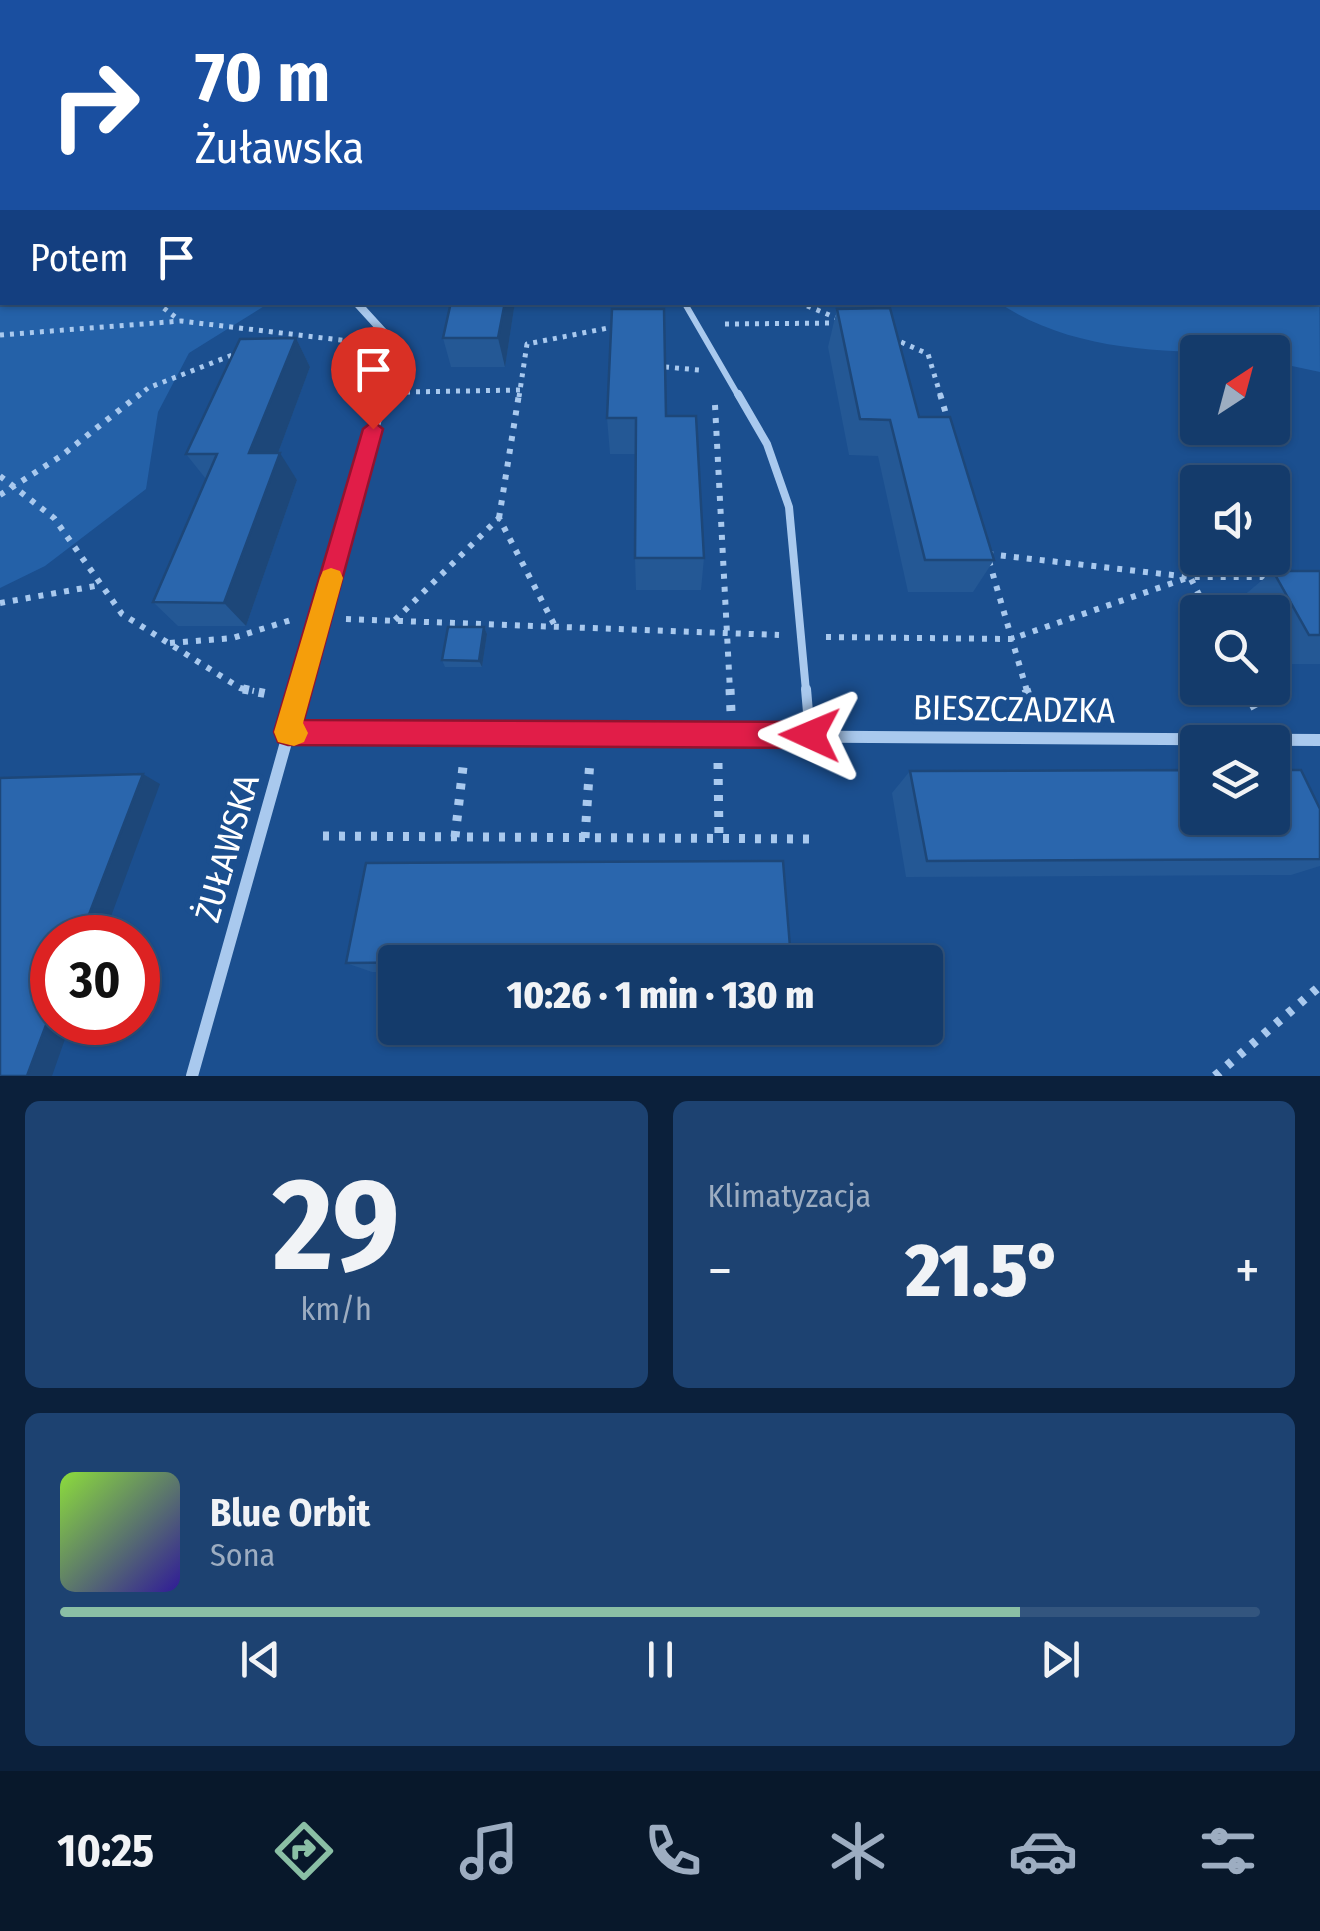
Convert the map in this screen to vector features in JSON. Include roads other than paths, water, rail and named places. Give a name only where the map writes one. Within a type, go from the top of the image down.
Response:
[{"type":"street","name":"ŻUŁAWSKA","points":[[192,1076],[397,347],[359,305]]},
{"type":"street","name":"BIESZCZADZKA","points":[[288,732],[1320,740]]},
{"type":"lane","points":[[686,305],[766,444],[789,507],[810,735]]}]
